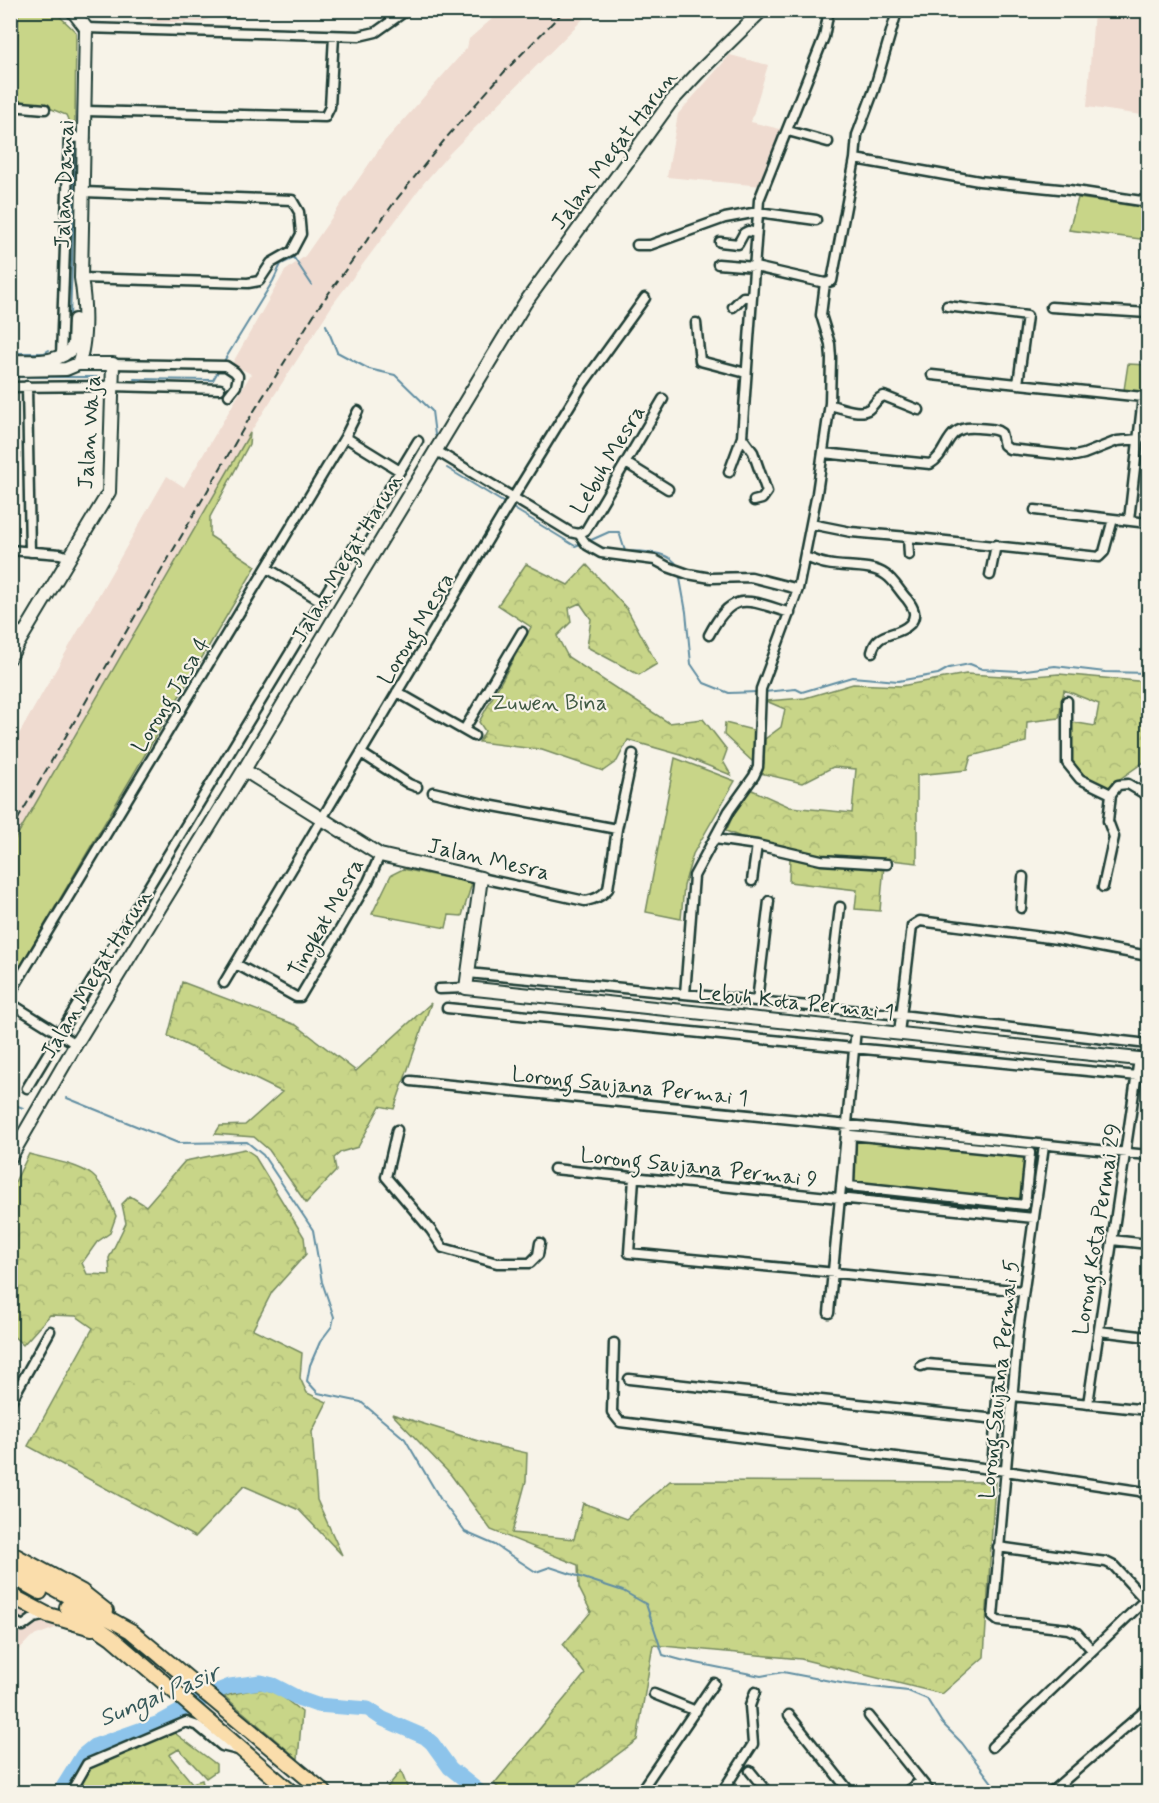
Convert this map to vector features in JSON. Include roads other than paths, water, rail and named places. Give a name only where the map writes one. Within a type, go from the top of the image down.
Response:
[{"type":"main road","points":[[10,1552],[82,1592],[324,1792]]},
{"type":"main road","points":[[10,1564],[78,1608],[291,1792]]},
{"type":"main road","points":[[10,1575],[131,1631]]},
{"type":"main road","points":[[10,1595],[38,1613],[103,1631]]},
{"type":"street","points":[[10,88],[12,10]]},
{"type":"street","points":[[72,10],[86,28],[334,36],[360,36],[376,32],[407,10]]},
{"type":"street","name":"Jalan Megat Harun","points":[[10,1158],[76,1044],[525,303],[663,113],[698,73],[762,10]]},
{"type":"street","points":[[729,472],[742,437],[759,200],[824,37],[829,10]]},
{"type":"street","points":[[685,994],[694,876],[729,811],[758,767],[761,689],[798,589],[805,557],[830,405],[830,344],[821,315],[855,159],[857,135],[874,90],[896,15]]},
{"type":"street","name":"Jalan Damai","points":[[78,364],[82,340],[86,28]]},
{"type":"street","points":[[86,111],[325,117],[330,107],[334,36]]},
{"type":"street","points":[[10,106],[45,110]]},
{"type":"street","points":[[788,131],[828,142]]},
{"type":"street","points":[[61,357],[69,137],[85,138]]},
{"type":"street","points":[[855,159],[979,181],[1069,190],[1149,202]]},
{"type":"street","points":[[10,361],[50,360],[61,357],[74,346],[77,292],[81,278],[248,283],[259,281],[271,263],[292,251],[301,234],[299,212],[292,200],[84,192]]},
{"type":"street","points":[[637,245],[650,245],[725,218],[758,212],[816,220]]},
{"type":"street","points":[[720,242],[738,244],[744,233],[748,231],[756,233]]},
{"type":"street","points":[[717,264],[755,267],[829,281]]},
{"type":"street","points":[[733,307],[743,297],[751,297]]},
{"type":"street","name":"Lorong Mesra","points":[[225,982],[583,384],[645,298]]},
{"type":"street","points":[[947,306],[1027,316],[1018,384]]},
{"type":"street","points":[[1051,306],[1149,313]]},
{"type":"street","points":[[696,323],[700,361],[746,373]]},
{"type":"street","points":[[10,370],[66,369],[78,364],[226,366],[238,376],[236,386],[229,394]]},
{"type":"street","name":"Jalan Waja","points":[[10,657],[109,492],[113,364]]},
{"type":"street","points":[[932,375],[1143,397],[1129,520]]},
{"type":"street","points":[[27,386],[30,552]]},
{"type":"street","points":[[10,387],[112,386],[220,389]]},
{"type":"street","points":[[830,405],[862,412],[868,411],[879,397],[884,396],[919,410]]},
{"type":"street","name":"Lebuh Mesra","points":[[583,540],[586,530],[663,399]]},
{"type":"street","name":"Lorong Jasa 4","points":[[10,994],[345,438],[358,411]]},
{"type":"street","points":[[823,453],[930,464],[938,460],[948,440],[961,429],[968,427],[997,430],[1001,433],[1004,445],[1009,449],[1058,454],[1084,454],[1118,441],[1139,439]]},
{"type":"street","points":[[742,437],[753,452],[767,492],[762,499],[754,501]]},
{"type":"street","points":[[345,438],[400,471]]},
{"type":"street","name":"Jalan Megat Harun","points":[[27,1088],[418,441]]},
{"type":"street","points":[[435,450],[510,504],[570,532],[601,553],[655,560],[679,571],[711,578],[751,577],[798,589]]},
{"type":"street","points":[[626,463],[668,489]]},
{"type":"street","points":[[1035,510],[1149,523]]},
{"type":"street","points":[[811,524],[851,532],[1099,557],[1104,552],[1113,519]]},
{"type":"street","points":[[908,537],[909,555]]},
{"type":"street","points":[[990,575],[996,545]]},
{"type":"street","points":[[10,550],[60,554],[69,557]]},
{"type":"street","points":[[352,551],[369,561]]},
{"type":"street","points":[[805,557],[826,564],[877,570],[887,575],[913,607],[914,615],[911,623],[899,631],[878,639],[874,643],[872,652]]},
{"type":"street","points":[[267,568],[321,601]]},
{"type":"street","points":[[709,634],[726,608],[738,602],[752,602],[790,613]]},
{"type":"street","points":[[10,630],[25,632]]},
{"type":"street","points":[[464,730],[522,632]]},
{"type":"street","points":[[397,692],[474,736]]},
{"type":"street","points":[[1067,701],[1067,763],[1080,779],[1111,794]]},
{"type":"street","points":[[361,753],[417,787]]},
{"type":"street","name":"Jalan Mesra","points":[[244,770],[380,855],[585,901],[597,899],[608,889],[617,829],[633,754]]},
{"type":"street","points":[[1103,887],[1114,837],[1108,821],[1111,794],[1118,785],[1128,784],[1149,796]]},
{"type":"street","points":[[433,792],[488,805],[617,829]]},
{"type":"street","points":[[715,839],[757,845],[821,860],[887,864]]},
{"type":"street","points":[[752,881],[757,845]]},
{"type":"street","name":"Tingkat Mesra","points":[[236,964],[296,997],[300,997],[368,882],[380,855]]},
{"type":"street","points":[[1021,908],[1023,877]]},
{"type":"street","points":[[466,988],[481,878]]},
{"type":"street","points":[[757,1001],[769,901]]},
{"type":"street","points":[[828,1009],[840,907]]},
{"type":"street","points":[[899,1033],[912,926],[920,921],[1057,939],[1149,956]]},
{"type":"street","points":[[468,973],[901,1015],[1149,1044]]},
{"type":"street","name":"Lebuh Kota Permai 1","points":[[439,989],[466,988],[1144,1060]]},
{"type":"street","points":[[10,1003],[76,1044]]},
{"type":"street","name":"Lebuh Kota Permai 1","points":[[447,1008],[1149,1077]]},
{"type":"street","points":[[829,1313],[856,1029]]},
{"type":"street","name":"Lorong Kota Permai 29","points":[[1088,1404],[1137,1076],[1144,1060]]},
{"type":"street","name":"Lorong Saujana Permai 1","points":[[411,1081],[1149,1155]]},
{"type":"street","points":[[397,1130],[386,1177],[431,1230],[443,1248],[497,1263],[530,1263],[537,1255],[540,1243]]},
{"type":"street","points":[[851,1135],[1030,1153],[1025,1205],[849,1186],[851,1135]]},
{"type":"street","name":"Lorong Saujana Permai 5","points":[[1044,1146],[1023,1291],[993,1617],[998,1621],[1068,1629],[1077,1633],[1092,1650]]},
{"type":"street","name":"Lorong Saujana Permai 9","points":[[554,1169],[1034,1218]]},
{"type":"street","points":[[634,1178],[629,1253],[1023,1291]]},
{"type":"street","points":[[1112,1240],[1149,1244]]},
{"type":"street","points":[[10,1403],[50,1331]]},
{"type":"street","points":[[1099,1331],[1149,1337]]},
{"type":"street","points":[[614,1343],[612,1412],[620,1422],[992,1469],[1138,1491],[1149,1495]]},
{"type":"street","points":[[921,1366],[927,1364],[999,1370],[992,1469]]},
{"type":"street","points":[[629,1378],[996,1419]]},
{"type":"street","points":[[1012,1396],[1149,1410]]},
{"type":"street","points":[[992,1747],[1092,1650],[1147,1602],[1114,1566],[1106,1562],[998,1547]]},
{"type":"street","points":[[10,1619],[23,1626],[38,1613]]},
{"type":"street","points":[[640,1792],[714,1683]]},
{"type":"street","points":[[722,1792],[753,1744],[750,1706],[755,1692]]},
{"type":"street","points":[[654,1694],[696,1711]]},
{"type":"street","points":[[1052,1792],[1149,1707]]},
{"type":"street","points":[[789,1715],[850,1792]]},
{"type":"street","points":[[869,1716],[930,1792]]},
{"type":"street","points":[[71,1792],[87,1764],[186,1722],[198,1726],[222,1746],[242,1751]]},
{"type":"street","points":[[750,1771],[767,1792]]},
{"type":"street","points":[[906,1792],[921,1781]]},
{"type":"waterway","points":[[70,318],[76,144]]},
{"type":"waterway","points":[[224,361],[281,264],[294,258],[312,285]]},
{"type":"waterway","points":[[326,325],[337,352],[369,369],[395,375],[432,411],[435,435]]},
{"type":"waterway","points":[[10,353],[44,353],[49,350]]},
{"type":"waterway","points":[[134,379],[213,380],[220,368]]},
{"type":"waterway","points":[[10,377],[97,377]]},
{"type":"waterway","points":[[447,468],[506,504]]},
{"type":"waterway","points":[[511,507],[575,546],[583,543]]},
{"type":"waterway","points":[[589,541],[609,532],[619,532],[625,551],[647,552],[669,557],[678,567]]},
{"type":"waterway","points":[[679,573],[686,612],[691,664],[704,683],[729,693],[758,692]]},
{"type":"waterway","points":[[764,692],[796,689],[802,692],[852,677],[898,681],[938,674],[949,668],[970,664],[982,669],[1019,671],[1055,666],[1105,672],[1148,673]]},
{"type":"waterway","points":[[67,1098],[178,1143],[247,1142],[263,1155],[313,1230],[322,1282],[334,1317],[332,1326],[320,1342],[310,1365],[307,1381],[318,1393],[361,1402],[405,1439],[441,1500],[465,1532],[495,1545],[536,1572],[550,1567],[623,1591],[646,1604],[663,1655],[761,1676],[783,1672],[846,1684],[908,1691],[927,1699],[942,1723],[962,1743],[999,1792]]},
{"type":"waterway","points":[[10,1103],[23,1108]]},
{"type":"waterway","name":"Sungai Pasir","points":[[60,1792],[83,1755],[94,1746],[159,1723],[230,1686],[261,1682],[317,1705],[368,1709],[383,1719],[425,1737],[450,1768],[480,1792]]},
{"type":"railway","points":[[10,833],[246,424],[318,308],[396,200],[446,138],[506,70],[565,10]]},
{"type":"park label","name":"Zuwen Bina","points":[[549,702]]}]
